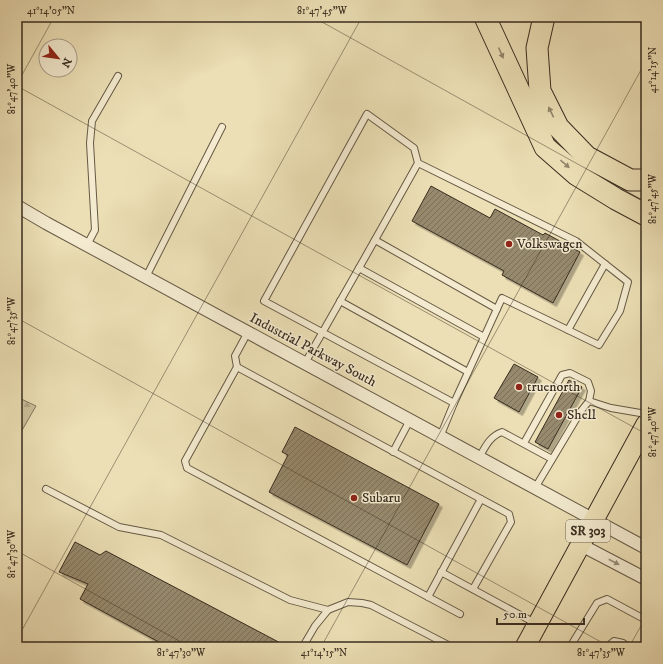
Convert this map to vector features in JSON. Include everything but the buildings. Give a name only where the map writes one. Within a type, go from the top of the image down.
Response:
[{"type":"highway","points":[[485,17],[545,147],[577,174],[616,199],[646,215]]},
{"type":"highway","points":[[544,17],[537,48],[540,91],[558,127],[587,157],[630,180],[646,180]]},
{"type":"main road","name":"SR 303","points":[[525,647],[594,520],[644,434]]},
{"type":"street","name":"Industrial Parkway South","points":[[17,206],[646,548]]},
{"type":"street","points":[[581,544],[646,579]]},
{"type":"lane","points":[[87,245],[95,230],[90,144],[92,121],[118,76]]},
{"type":"lane","points":[[305,363],[322,333],[340,302],[418,163],[414,148],[367,114],[264,301],[322,333],[454,403]]},
{"type":"lane","points":[[146,277],[222,127]]},
{"type":"lane","points":[[418,163],[576,241],[628,282],[620,311],[599,345],[502,298],[440,437]]},
{"type":"lane","points":[[375,240],[497,309]]},
{"type":"lane","points":[[568,330],[605,264]]},
{"type":"lane","points":[[359,268],[484,337]]},
{"type":"lane","points":[[340,302],[468,372]]},
{"type":"lane","points":[[248,332],[235,356],[237,367],[185,461],[187,468],[460,614]]},
{"type":"lane","points":[[237,367],[509,514],[510,522],[473,589]]},
{"type":"lane","points":[[524,443],[562,374],[570,373],[588,382],[591,391],[589,401],[581,411],[535,488]]},
{"type":"lane","points":[[589,401],[611,408],[646,414]]},
{"type":"lane","points":[[393,452],[410,420]]},
{"type":"lane","points":[[479,458],[489,441],[496,434],[502,432],[552,459]]},
{"type":"lane","points":[[46,489],[119,527],[161,536],[290,600],[328,610]]},
{"type":"lane","points":[[428,597],[481,499]]},
{"type":"lane","points":[[441,572],[537,624]]},
{"type":"lane","points":[[570,647],[597,603],[607,599],[646,620]]},
{"type":"lane","points":[[305,643],[315,626],[328,610],[348,602],[362,602],[371,605],[452,647]]},
{"type":"lane","points":[[607,647],[614,641],[623,643],[629,647]]},
{"type":"green space","points":[[17,397],[36,406],[17,439]]},
{"type":"place","name":"Volkswagen","points":[[509,244]]},
{"type":"place","name":"truenorth","points":[[519,387]]},
{"type":"place","name":"Shell","points":[[559,415]]},
{"type":"place","name":"Subaru","points":[[354,498]]}]
